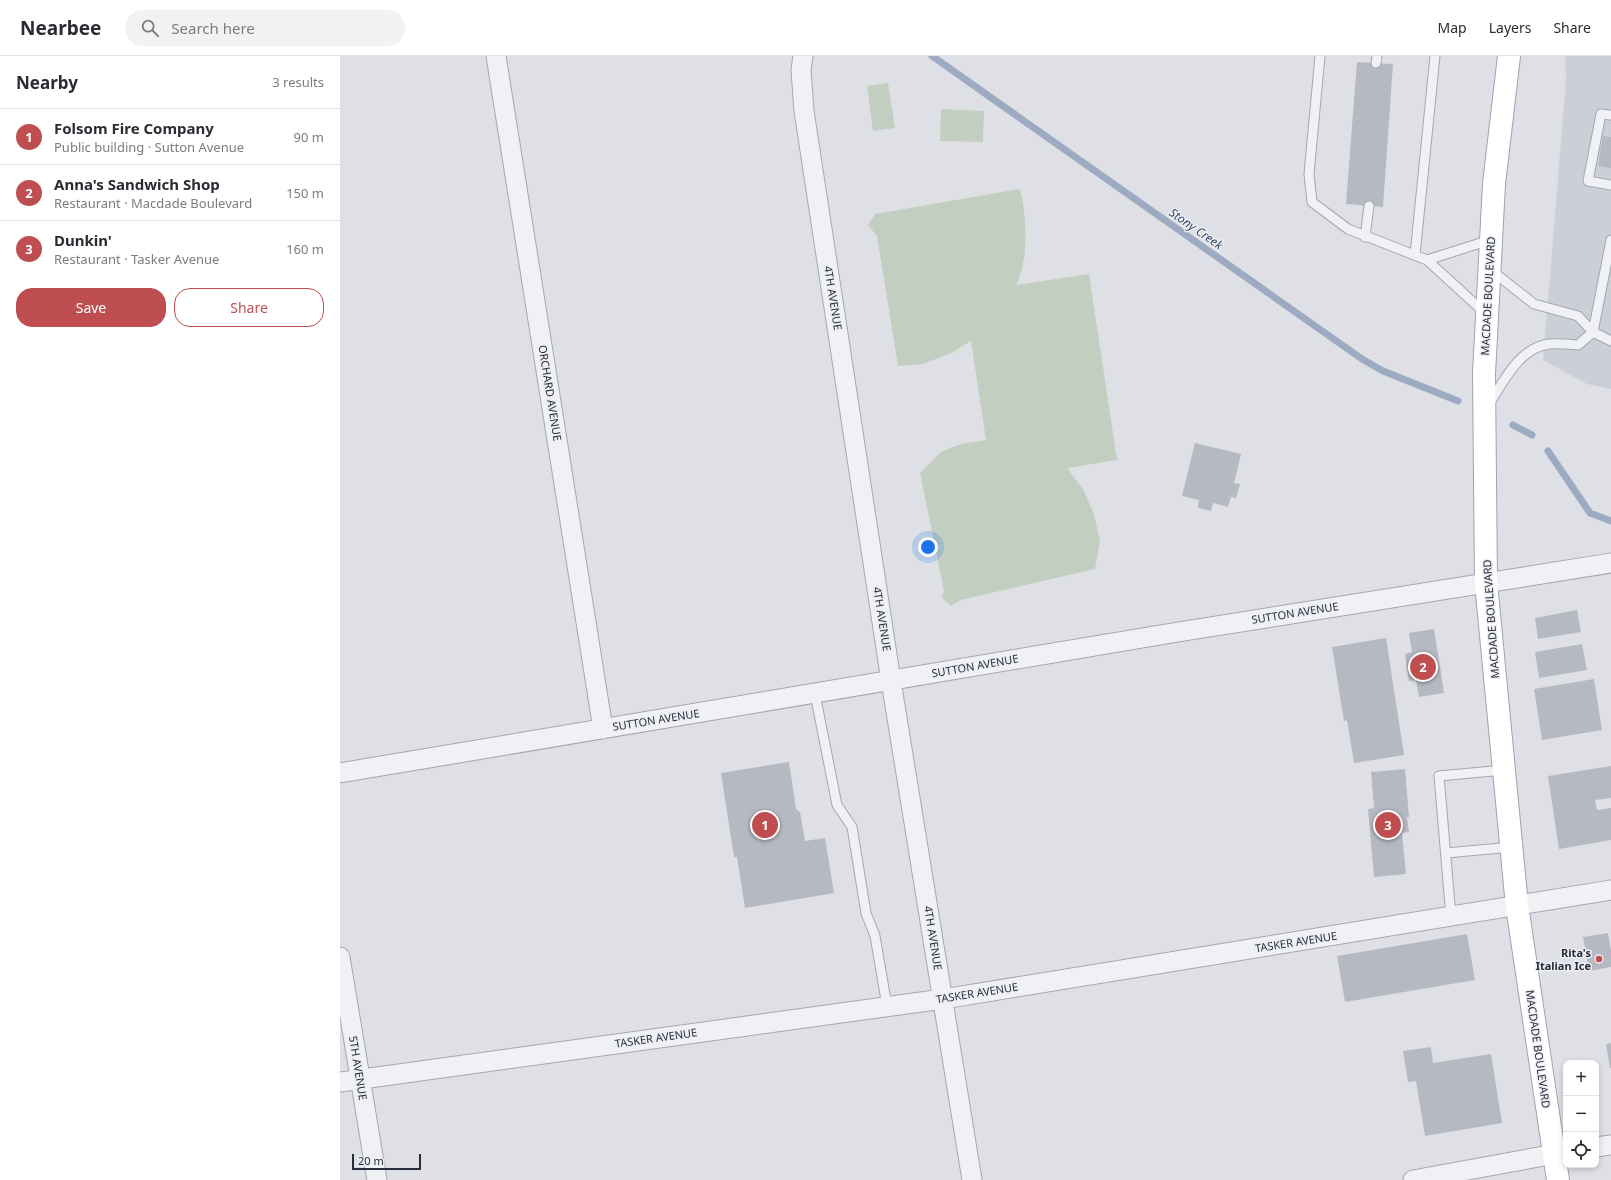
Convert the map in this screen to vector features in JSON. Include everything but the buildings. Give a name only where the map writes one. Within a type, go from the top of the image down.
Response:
[{"type":"main road","name":"MACDADE BOULEVARD","points":[[1509,56],[1494,184],[1484,374],[1486,583],[1517,906],[1560,1153],[1558,1180]]},
{"type":"street","name":"ORCHARD AVENUE","points":[[496,56],[603,729]]},
{"type":"street","name":"4TH AVENUE","points":[[803,56],[801,70],[804,111],[891,681],[972,1180]]},
{"type":"street","name":"SUTTON AVENUE","points":[[340,773],[1172,633],[1611,563]]},
{"type":"street","name":"TASKER AVENUE","points":[[340,1082],[360,1078],[943,999],[1611,890]]},
{"type":"street","name":"5TH AVENUE","points":[[340,957],[377,1180]]},
{"type":"street","points":[[1599,1147],[1611,1145]]},
{"type":"street","points":[[1414,1180],[1560,1153]]},
{"type":"lane","points":[[1320,56],[1309,174],[1312,202],[1348,230],[1427,260],[1487,316]]},
{"type":"lane","points":[[1415,255],[1435,56]]},
{"type":"lane","points":[[1611,115],[1601,114],[1588,181],[1611,185]]},
{"type":"lane","points":[[1365,237],[1369,206]]},
{"type":"lane","points":[[1427,260],[1490,240]]},
{"type":"lane","points":[[1484,410],[1517,362],[1533,349],[1549,344],[1578,345],[1593,332],[1611,240]]},
{"type":"lane","points":[[1489,269],[1534,304],[1578,316],[1593,332],[1611,342]]},
{"type":"lane","points":[[815,694],[837,805],[852,827],[866,913],[875,936],[887,1006]]},
{"type":"lane","points":[[1451,917],[1439,776],[1504,770]]},
{"type":"lane","points":[[1446,853],[1512,847]]},
{"type":"shaded area","points":[[1565,56],[1611,56],[1611,389],[1587,384],[1543,360],[1566,80]]},
{"type":"green space","points":[[888,83],[895,128],[873,131],[867,86]]},
{"type":"green space","points":[[941,109],[984,111],[983,142],[940,141]]},
{"type":"green space","points":[[1020,189],[1026,238],[1023,263],[1016,285],[1089,274],[1117,460],[1067,468],[1083,489],[1094,514],[1100,541],[1095,569],[961,600],[951,606],[942,598],[944,591],[920,473],[941,452],[961,444],[986,440],[971,341],[951,353],[923,364],[898,366],[877,236],[868,225],[875,214]]},
{"type":"waterway","name":"Stony Creek","points":[[932,56],[1362,359],[1383,371],[1458,401]]},
{"type":"waterway","name":"Stony Creek","points":[[1513,425],[1532,435]]},
{"type":"waterway","name":"Stony Creek","points":[[1548,451],[1590,513],[1611,521]]},
{"type":"place","name":"Anna's Sandwich Shop","points":[[1423,667]]},
{"type":"place","name":"Folsom Fire Company","points":[[765,825]]},
{"type":"place","name":"Dunkin'","points":[[1388,825]]},
{"type":"place","name":"Rita's Italian Ice","points":[[1599,959]]}]
